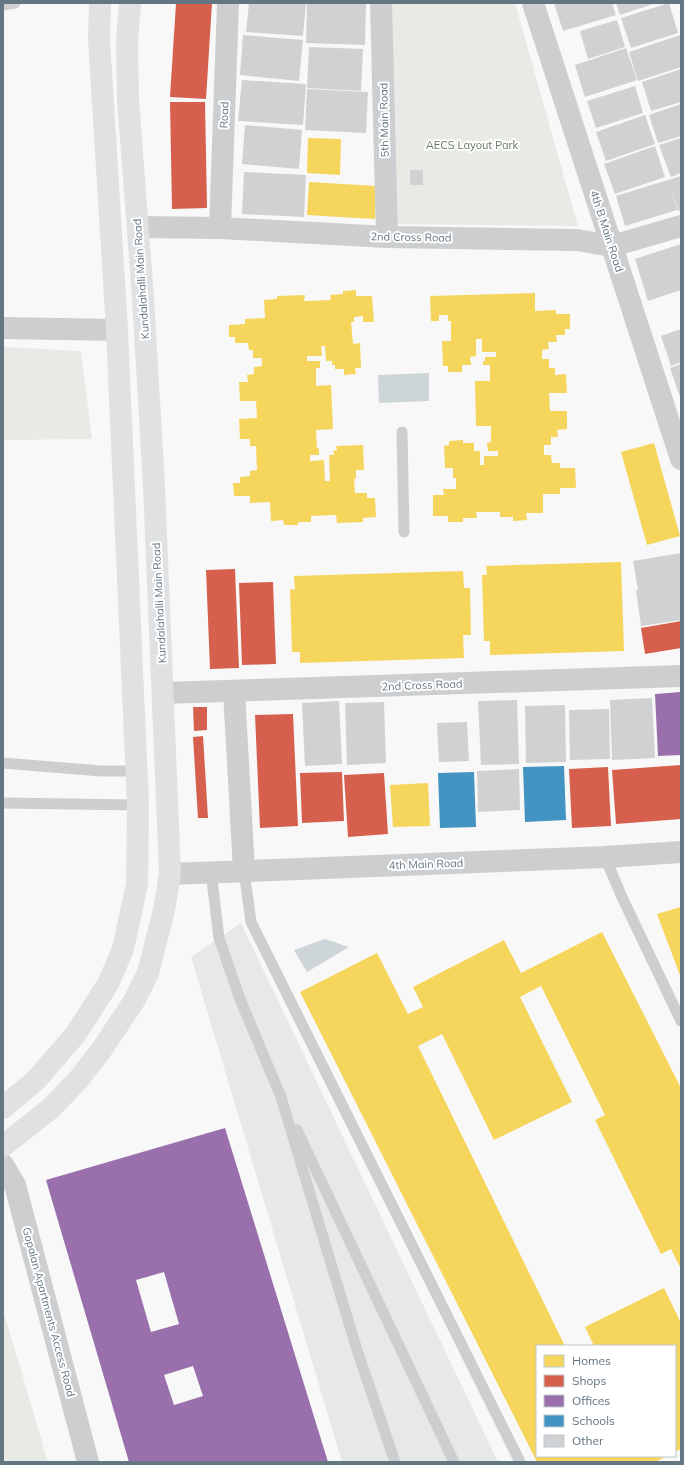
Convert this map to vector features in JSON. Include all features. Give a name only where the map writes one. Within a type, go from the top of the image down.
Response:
[{"type":"main road","points":[[3,1108],[36,1080],[75,1035],[111,977],[123,949],[137,884],[137,771],[117,330],[102,104],[99,39],[100,3]]},
{"type":"main road","name":"Kundalahalli Main Road","points":[[3,1146],[50,1109],[78,1080],[102,1049],[134,1001],[148,973],[164,910],[170,874],[153,478],[138,227],[128,100],[127,41],[130,3]]},
{"type":"street","name":"Road","points":[[220,228],[228,3]]},
{"type":"street","name":"5th Main Road","points":[[381,3],[387,237]]},
{"type":"street","name":"4th B Main Road","points":[[533,3],[681,459]]},
{"type":"street","name":"2nd Cross Road","points":[[138,227],[220,228],[387,237],[576,240],[612,246],[681,226]]},
{"type":"street","points":[[3,328],[117,330]]},
{"type":"street","name":"2nd Cross Road","points":[[163,693],[234,692],[681,676]]},
{"type":"street","points":[[234,692],[244,871]]},
{"type":"street","name":"4th Main Road","points":[[170,874],[605,857],[681,852]]},
{"type":"street","name":"Gopalan Apartments Access Road","points":[[3,1165],[15,1185],[88,1462]]},
{"type":"lane","points":[[402,432],[404,532]]},
{"type":"lane","points":[[3,763],[101,771],[137,771]]},
{"type":"lane","points":[[3,803],[138,805]]},
{"type":"lane","points":[[605,857],[621,895],[681,1021]]},
{"type":"lane","points":[[244,871],[251,922],[520,1462]]},
{"type":"lane","points":[[212,872],[219,938],[240,999],[281,1097],[454,1462]]},
{"type":"lane","points":[[281,1097],[357,1350],[395,1462]]},
{"type":"shaded area","points":[[429,373],[429,401],[379,403],[378,375]]},
{"type":"shaded area","points":[[241,923],[498,1462],[342,1462],[191,957]]},
{"type":"shaded area","points":[[325,939],[349,947],[307,972],[294,950]]},
{"type":"green space","name":"AECS Layout Park","points":[[392,3],[515,3],[578,226],[392,224]]},
{"type":"green space","points":[[3,347],[81,351],[92,439],[3,440]]},
{"type":"green space","points":[[3,1310],[48,1462],[3,1462]]},
{"type":"building: Homes","points":[[308,138],[341,139],[340,175],[307,173]]},
{"type":"building: Homes","points":[[309,182],[376,186],[375,219],[307,215]]},
{"type":"building: Homes","points":[[356,290],[356,296],[372,296],[374,322],[363,322],[363,316],[354,317],[354,322],[351,322],[353,344],[360,343],[361,368],[355,368],[356,374],[344,375],[344,369],[335,369],[335,365],[332,365],[332,361],[326,361],[325,346],[321,346],[322,356],[307,356],[307,361],[320,361],[320,368],[316,368],[316,386],[331,385],[333,429],[316,430],[319,455],[310,455],[310,461],[324,460],[325,481],[330,481],[329,455],[334,455],[333,451],[337,450],[336,446],[363,445],[364,470],[356,470],[356,479],[354,479],[355,493],[367,493],[367,498],[375,498],[376,517],[363,518],[363,522],[337,523],[336,515],[311,516],[311,522],[298,522],[298,525],[284,525],[283,520],[271,521],[270,502],[250,503],[250,496],[234,496],[233,483],[240,483],[240,477],[250,476],[250,471],[257,470],[256,446],[250,446],[250,439],[240,439],[239,419],[257,418],[256,401],[240,401],[239,382],[248,382],[247,375],[254,374],[254,367],[262,366],[262,358],[253,358],[253,350],[249,350],[248,343],[235,343],[235,337],[229,337],[229,325],[245,324],[245,319],[265,318],[264,300],[277,299],[277,296],[305,295],[304,301],[331,300],[330,295],[343,294],[343,291]]},
{"type":"building: Homes","points":[[535,293],[535,311],[556,310],[556,314],[570,314],[570,329],[565,329],[565,335],[556,335],[557,342],[548,342],[549,349],[542,350],[542,359],[549,359],[549,368],[555,368],[555,375],[566,374],[567,393],[549,393],[550,411],[567,411],[567,429],[557,430],[558,437],[551,437],[551,445],[544,445],[544,455],[551,455],[552,463],[560,463],[560,468],[575,468],[576,488],[560,488],[560,494],[543,494],[543,513],[526,513],[527,520],[513,521],[513,517],[500,517],[500,512],[476,512],[477,518],[463,518],[463,522],[448,522],[448,516],[433,516],[433,495],[444,495],[443,489],[456,489],[456,478],[453,478],[453,468],[445,468],[444,446],[449,445],[449,441],[463,440],[463,443],[474,443],[474,451],[480,451],[480,465],[484,465],[484,456],[498,456],[498,451],[488,451],[487,443],[491,442],[491,426],[476,426],[475,381],[490,381],[490,365],[483,365],[483,361],[485,361],[485,357],[496,357],[496,352],[482,352],[482,339],[476,339],[476,356],[470,357],[471,365],[462,365],[462,372],[448,372],[448,366],[443,366],[442,341],[451,341],[451,321],[448,321],[448,315],[439,315],[439,321],[431,321],[430,296]]},
{"type":"building: Homes","points":[[654,443],[680,536],[647,545],[621,452]]},
{"type":"building: Homes","points":[[621,562],[624,651],[490,655],[490,641],[484,641],[482,575],[487,575],[486,566]]},
{"type":"building: Homes","points":[[463,571],[464,588],[470,588],[471,635],[463,635],[464,658],[300,663],[300,652],[292,652],[290,589],[295,590],[294,576]]},
{"type":"building: Homes","points":[[428,783],[430,826],[393,827],[390,785]]},
{"type":"building: Homes","points":[[681,907],[681,978],[657,914]]},
{"type":"building: Homes","points":[[602,932],[681,1088],[681,1269],[671,1249],[661,1254],[595,1120],[605,1115],[541,986],[520,997],[572,1102],[494,1140],[442,1034],[418,1046],[565,1345],[536,1345],[536,1457],[665,1457],[655,1462],[537,1462],[300,992],[377,953],[408,1014],[423,1007],[413,987],[504,940],[521,973]]},
{"type":"building: Homes","points":[[664,1288],[681,1323],[681,1449],[676,1452],[676,1345],[594,1345],[585,1327]]},
{"type":"building: Shops","points":[[176,3],[212,3],[206,99],[170,97]]},
{"type":"building: Shops","points":[[170,102],[205,102],[207,208],[172,209]]},
{"type":"building: Shops","points":[[235,569],[239,668],[210,669],[206,570]]},
{"type":"building: Shops","points":[[273,582],[276,664],[242,665],[239,583]]},
{"type":"building: Shops","points":[[681,621],[681,648],[645,654],[641,628]]},
{"type":"building: Shops","points":[[193,707],[207,707],[207,730],[194,731]]},
{"type":"building: Shops","points":[[293,714],[298,826],[260,828],[255,715]]},
{"type":"building: Shops","points":[[203,736],[208,818],[198,818],[193,737]]},
{"type":"building: Shops","points":[[681,765],[681,819],[616,824],[612,770]]},
{"type":"building: Shops","points":[[608,767],[611,826],[572,828],[569,769]]},
{"type":"building: Shops","points":[[342,772],[344,821],[302,823],[300,773]]},
{"type":"building: Shops","points":[[384,773],[388,834],[348,837],[344,775]]},
{"type":"building: Offices","points":[[681,692],[681,755],[658,756],[655,694]]},
{"type":"building: Offices","points":[[225,1128],[328,1462],[129,1462],[46,1180]],"holes":[[[164,1272],[179,1324],[151,1332],[136,1280]],[[193,1366],[203,1396],[174,1405],[164,1375]]]},
{"type":"building: Schools","points":[[564,766],[566,820],[525,822],[523,767]]},
{"type":"building: Schools","points":[[474,772],[476,827],[440,828],[438,773]]},
{"type":"building: Other","points":[[249,3],[306,3],[303,36],[246,32]]},
{"type":"building: Other","points":[[307,3],[366,3],[365,45],[306,43]]},
{"type":"building: Other","points":[[554,3],[612,3],[616,15],[563,31]]},
{"type":"building: Other","points":[[616,3],[656,3],[620,15]]},
{"type":"building: Other","points":[[669,3],[678,33],[631,48],[621,18]]},
{"type":"building: Other","points":[[617,20],[625,47],[588,59],[580,31]]},
{"type":"building: Other","points":[[243,35],[303,40],[299,81],[240,75]]},
{"type":"building: Other","points":[[680,35],[681,67],[638,81],[629,52]]},
{"type":"building: Other","points":[[309,47],[363,49],[361,91],[307,88]]},
{"type":"building: Other","points":[[626,48],[637,80],[585,97],[575,65]]},
{"type":"building: Other","points":[[681,69],[681,102],[651,111],[642,82]]},
{"type":"building: Other","points":[[242,80],[306,84],[303,125],[238,121]]},
{"type":"building: Other","points":[[635,86],[643,113],[596,128],[587,101]]},
{"type":"building: Other","points":[[307,89],[368,92],[366,133],[305,130]]},
{"type":"building: Other","points":[[681,104],[681,136],[658,143],[649,115]]},
{"type":"building: Other","points":[[645,115],[655,144],[606,161],[596,132]]},
{"type":"building: Other","points":[[245,125],[302,130],[299,169],[242,164]]},
{"type":"building: Other","points":[[681,138],[681,173],[671,177],[659,145]]},
{"type":"building: Other","points":[[655,146],[665,177],[615,194],[604,164]]},
{"type":"building: Other","points":[[410,170],[423,170],[423,185],[410,185]]},
{"type":"building: Other","points":[[244,172],[306,175],[304,217],[242,214]]},
{"type":"building: Other","points":[[681,176],[681,210],[678,211],[669,183],[677,210],[625,226],[616,196]]},
{"type":"building: Other","points":[[681,244],[681,290],[648,301],[635,259]]},
{"type":"building: Other","points":[[681,329],[681,362],[671,366],[661,336]]},
{"type":"building: Other","points":[[681,364],[681,396],[680,397],[670,368]]},
{"type":"building: Other","points":[[681,553],[681,620],[641,626],[636,590],[638,590],[633,561]]},
{"type":"building: Other","points":[[652,698],[655,758],[612,760],[610,700]]},
{"type":"building: Other","points":[[517,700],[519,764],[481,765],[478,701]]},
{"type":"building: Other","points":[[339,701],[342,764],[305,766],[302,703]]},
{"type":"building: Other","points":[[384,702],[386,763],[347,765],[345,703]]},
{"type":"building: Other","points":[[565,705],[566,762],[526,763],[525,706]]},
{"type":"building: Other","points":[[609,709],[610,759],[570,760],[569,710]]},
{"type":"building: Other","points":[[467,722],[469,761],[439,762],[437,723]]},
{"type":"building: Other","points":[[519,769],[520,810],[478,812],[477,771]]}]
